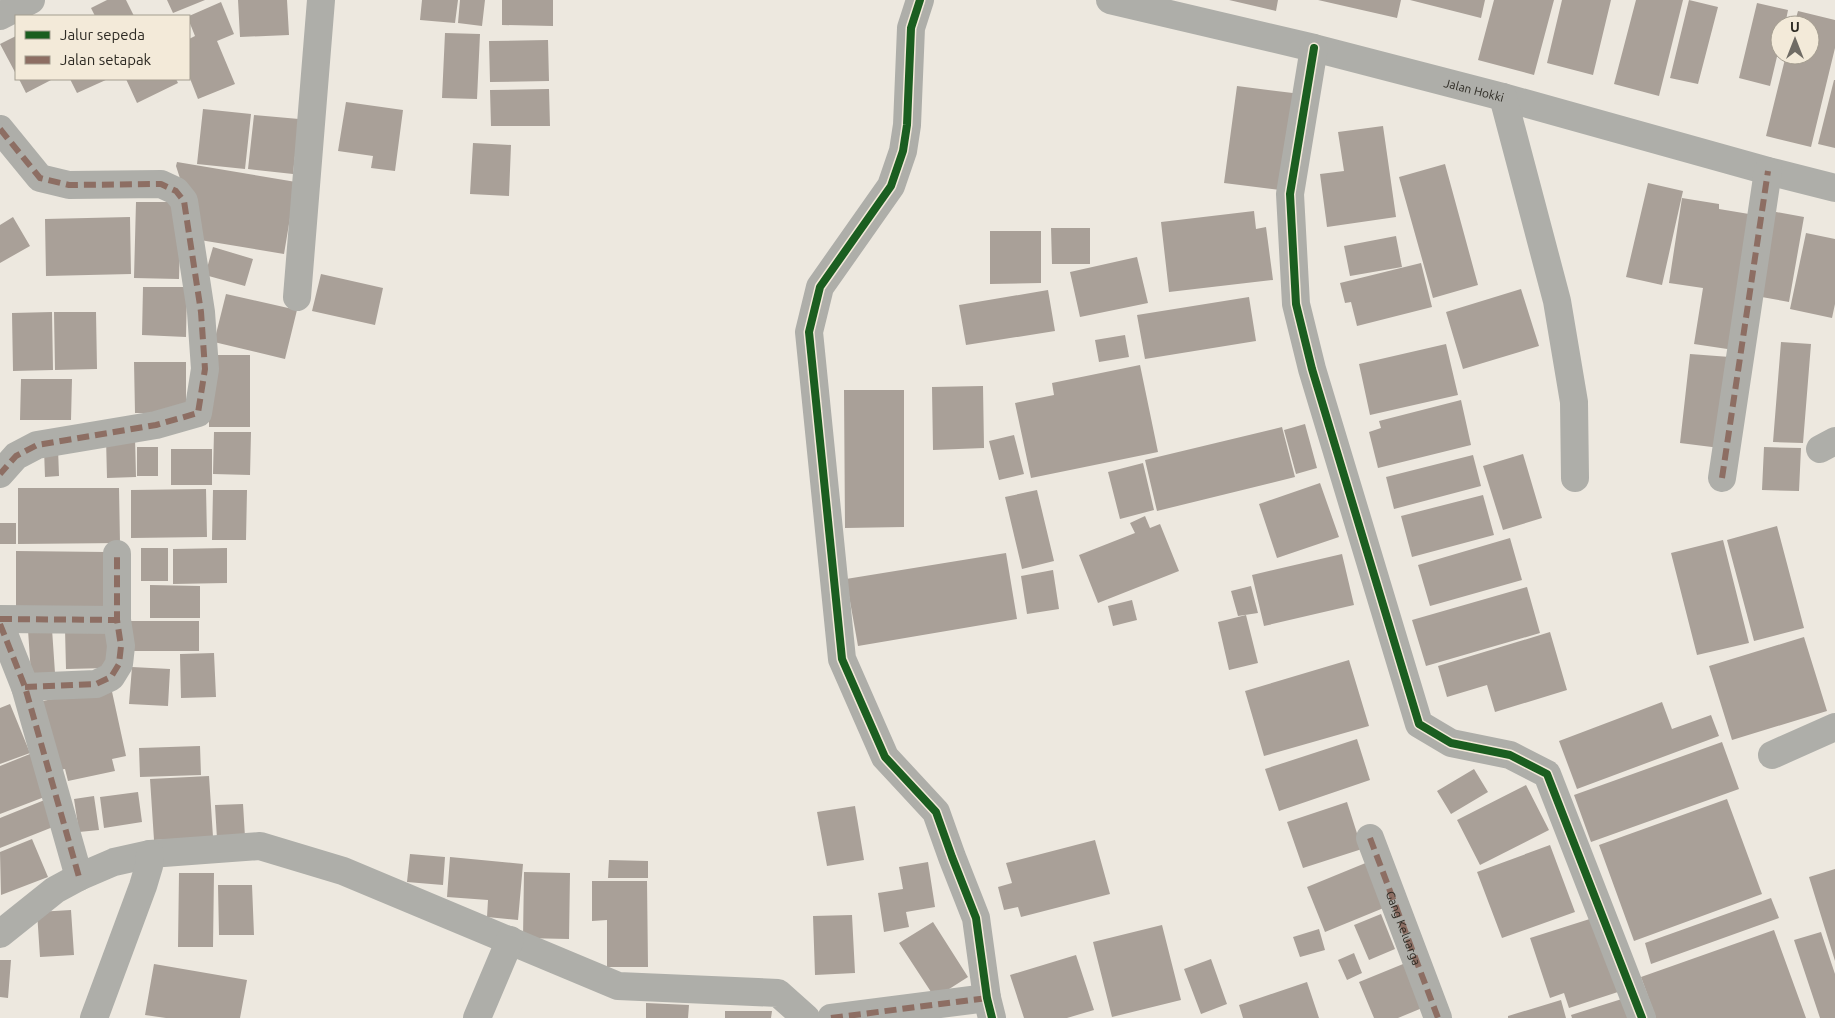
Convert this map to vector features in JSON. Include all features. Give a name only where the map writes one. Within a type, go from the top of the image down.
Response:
[{"type":"street","points":[[0,16],[31,0]]},
{"type":"street","points":[[297,297],[321,0]]},
{"type":"street","points":[[831,1018],[989,1008],[976,918],[936,812],[885,757],[842,659],[808,332],[820,287],[891,186],[903,151],[907,125],[911,28],[920,0]]},
{"type":"street","name":"Jalan Hokki","points":[[1110,0],[1314,48],[1503,97],[1835,188]]},
{"type":"street","points":[[1314,48],[1290,194],[1296,304],[1312,369],[1419,724],[1451,743],[1510,755],[1547,774],[1642,1018]]},
{"type":"street","points":[[1503,97],[1557,301],[1574,402],[1575,478]]},
{"type":"street","points":[[0,129],[40,178],[69,185],[161,184],[176,191],[184,201],[201,312],[205,368],[198,413],[156,425],[37,445],[16,456],[0,474]]},
{"type":"street","points":[[1722,478],[1768,171]]},
{"type":"street","points":[[25,688],[96,684],[110,677],[119,664],[117,554]]},
{"type":"street","points":[[0,620],[117,620]]},
{"type":"street","points":[[0,624],[25,688],[78,877]]},
{"type":"street","points":[[1772,755],[1835,727]]},
{"type":"street","name":"Gang Keluarga","points":[[1370,838],[1438,1018]]},
{"type":"street","points":[[0,934],[55,890],[78,877],[114,862],[150,854],[260,846],[343,871],[618,986],[778,993],[806,1018]]},
{"type":"street","points":[[94,1018],[143,886],[150,854]]},
{"type":"street","points":[[478,1018],[510,940]]},
{"type":"building","points":[[107,0],[126,0],[134,15],[94,15],[91,8]]},
{"type":"building","points":[[167,0],[205,0],[173,13]]},
{"type":"building","points":[[238,0],[287,0],[289,35],[240,37]]},
{"type":"building","points":[[422,0],[458,0],[455,23],[420,20]]},
{"type":"building","points":[[460,0],[485,0],[482,26],[458,23]]},
{"type":"building","points":[[502,0],[553,0],[553,26],[502,25]]},
{"type":"building","points":[[1229,0],[1278,0],[1276,11]]},
{"type":"building","points":[[1318,0],[1401,0],[1397,18]]},
{"type":"building","points":[[1410,0],[1485,0],[1481,18]]},
{"type":"building","points":[[1494,0],[1554,0],[1534,75],[1478,60]]},
{"type":"building","points":[[1562,0],[1611,0],[1593,75],[1547,63]]},
{"type":"building","points":[[1636,0],[1683,0],[1659,96],[1614,84]]},
{"type":"building","points":[[1689,0],[1718,7],[1698,84],[1670,78]]},
{"type":"building","points":[[221,2],[234,34],[217,41],[235,84],[198,99],[190,79],[190,38],[195,36],[190,24],[190,16]]},
{"type":"building","points":[[1757,3],[1788,10],[1787,15],[1770,15],[1770,65],[1775,65],[1770,86],[1739,78]]},
{"type":"building","points":[[1798,11],[1814,15],[1797,15]]},
{"type":"building","points":[[1820,16],[1835,20],[1835,48],[1811,147],[1766,136],[1784,65],[1820,65]]},
{"type":"building","points":[[445,33],[480,34],[477,99],[442,98]]},
{"type":"building","points":[[15,36],[15,72],[0,44]]},
{"type":"building","points":[[548,40],[549,81],[490,82],[489,41]]},
{"type":"building","points":[[20,80],[51,80],[26,93]]},
{"type":"building","points":[[70,80],[106,80],[77,93]]},
{"type":"building","points":[[126,80],[176,80],[178,83],[137,103]]},
{"type":"building","points":[[1835,80],[1835,148],[1818,144]]},
{"type":"building","points":[[1237,86],[1301,94],[1288,191],[1224,183]]},
{"type":"building","points":[[549,89],[550,126],[491,126],[490,90]]},
{"type":"building","points":[[346,102],[403,110],[395,171],[371,168],[373,156],[338,151]]},
{"type":"building","points":[[203,109],[251,114],[245,169],[197,164]]},
{"type":"building","points":[[254,115],[299,119],[293,174],[248,169]]},
{"type":"building","points":[[1383,126],[1396,217],[1327,227],[1320,174],[1344,171],[1338,132]]},
{"type":"building","points":[[473,143],[511,145],[509,196],[470,194]]},
{"type":"building","points":[[177,162],[296,182],[284,254],[200,240],[176,166]]},
{"type":"building","points":[[1445,164],[1478,285],[1433,298],[1399,177]]},
{"type":"building","points":[[1648,183],[1683,191],[1662,285],[1626,277]]},
{"type":"building","points":[[1682,198],[1719,204],[1719,209],[1755,215],[1734,350],[1694,344],[1703,288],[1669,283]]},
{"type":"building","points":[[136,202],[181,202],[179,279],[134,278]]},
{"type":"building","points":[[1254,211],[1256,229],[1266,227],[1273,280],[1169,292],[1161,222]]},
{"type":"building","points":[[1771,211],[1804,217],[1789,302],[1756,296]]},
{"type":"building","points":[[13,217],[30,246],[0,263],[0,225]]},
{"type":"building","points":[[130,217],[131,274],[46,276],[45,219]]},
{"type":"building","points":[[1051,228],[1090,228],[1090,264],[1052,264]]},
{"type":"building","points":[[990,231],[1041,231],[1041,283],[990,284]]},
{"type":"building","points":[[1806,233],[1835,239],[1835,304],[1832,318],[1790,309]]},
{"type":"building","points":[[1396,236],[1402,267],[1350,276],[1344,246]]},
{"type":"building","points":[[213,247],[253,259],[245,286],[205,275]]},
{"type":"building","points":[[1137,257],[1148,303],[1080,317],[1070,272]]},
{"type":"building","points":[[1421,263],[1432,307],[1357,326],[1351,302],[1345,303],[1340,283]]},
{"type":"building","points":[[321,274],[383,288],[375,325],[312,311]]},
{"type":"building","points":[[143,287],[187,287],[186,337],[142,335]]},
{"type":"building","points":[[1521,289],[1539,346],[1463,369],[1446,312]]},
{"type":"building","points":[[1048,290],[1055,331],[966,345],[959,305]]},
{"type":"building","points":[[226,294],[297,310],[285,359],[214,342]]},
{"type":"building","points":[[1249,297],[1256,341],[1145,359],[1137,315]]},
{"type":"building","points":[[52,312],[53,370],[13,371],[12,313]]},
{"type":"building","points":[[54,312],[96,312],[97,369],[55,370]]},
{"type":"building","points":[[1125,335],[1129,357],[1099,362],[1095,340]]},
{"type":"building","points":[[1781,342],[1811,344],[1803,443],[1773,442]]},
{"type":"building","points":[[1446,344],[1458,395],[1370,415],[1359,364]]},
{"type":"building","points":[[1690,354],[1730,357],[1720,448],[1680,443]]},
{"type":"building","points":[[209,355],[250,355],[250,427],[209,427]]},
{"type":"building","points":[[134,362],[186,362],[186,413],[135,413]]},
{"type":"building","points":[[1140,365],[1158,452],[1031,478],[1015,403],[1054,395],[1052,383]]},
{"type":"building","points":[[21,379],[72,379],[71,420],[20,420]]},
{"type":"building","points":[[983,386],[984,448],[933,450],[932,387]]},
{"type":"building","points":[[844,390],[904,390],[904,527],[845,528]]},
{"type":"building","points":[[1461,400],[1471,445],[1378,468],[1369,432],[1381,428],[1379,421]]},
{"type":"building","points":[[1305,424],[1317,468],[1296,474],[1284,430]]},
{"type":"building","points":[[1282,427],[1295,477],[1157,511],[1145,460]]},
{"type":"building","points":[[214,432],[251,432],[250,475],[213,474]]},
{"type":"building","points":[[1014,435],[1024,474],[999,480],[989,441]]},
{"type":"building","points":[[135,437],[136,477],[107,478],[106,438]]},
{"type":"building","points":[[137,447],[158,447],[158,476],[137,476]]},
{"type":"building","points":[[1764,447],[1801,448],[1799,491],[1762,490]]},
{"type":"building","points":[[58,448],[59,476],[45,477],[44,449]]},
{"type":"building","points":[[171,449],[212,449],[212,485],[171,485]]},
{"type":"building","points":[[1523,454],[1542,518],[1503,530],[1483,466]]},
{"type":"building","points":[[1473,455],[1481,486],[1394,509],[1386,477]]},
{"type":"building","points":[[1143,463],[1154,510],[1120,519],[1108,472]]},
{"type":"building","points":[[1320,483],[1339,537],[1277,558],[1259,504]]},
{"type":"building","points":[[18,488],[119,488],[120,543],[18,544]]},
{"type":"building","points":[[206,489],[207,537],[131,538],[131,490]]},
{"type":"building","points":[[213,490],[247,490],[246,540],[212,540]]},
{"type":"building","points":[[1037,490],[1054,561],[1022,569],[1005,497]]},
{"type":"building","points":[[1483,495],[1494,535],[1412,557],[1401,516]]},
{"type":"building","points":[[1145,516],[1150,528],[1160,524],[1179,571],[1098,603],[1079,555],[1135,533],[1130,523]]},
{"type":"building","points":[[0,523],[16,523],[16,544],[0,544]]},
{"type":"building","points":[[1777,526],[1804,628],[1754,641],[1727,540]]},
{"type":"building","points":[[1510,538],[1522,580],[1430,606],[1418,565]]},
{"type":"building","points":[[1723,540],[1749,643],[1697,655],[1671,553]]},
{"type":"building","points":[[141,548],[168,548],[168,581],[141,581]]},
{"type":"building","points":[[227,548],[227,583],[173,584],[173,549]]},
{"type":"building","points":[[16,551],[106,552],[112,611],[16,610]]},
{"type":"building","points":[[1006,553],[1017,619],[858,646],[846,579]]},
{"type":"building","points":[[1342,554],[1354,605],[1264,626],[1252,575]]},
{"type":"building","points":[[1053,570],[1059,609],[1027,614],[1021,576]]},
{"type":"building","points":[[150,585],[200,586],[200,618],[150,618]]},
{"type":"building","points":[[1251,586],[1258,613],[1238,616],[1231,591]]},
{"type":"building","points":[[1527,587],[1540,633],[1426,666],[1412,620]]},
{"type":"building","points":[[1132,600],[1137,620],[1113,626],[1108,606]]},
{"type":"building","points":[[1246,615],[1258,663],[1229,670],[1218,622]]},
{"type":"building","points":[[128,621],[199,621],[199,651],[128,651]]},
{"type":"building","points":[[52,629],[55,673],[31,674],[28,630]]},
{"type":"building","points":[[65,629],[107,629],[109,668],[66,669]]},
{"type":"building","points":[[1550,632],[1567,690],[1495,712],[1487,685],[1447,697],[1438,666]]},
{"type":"building","points":[[1804,637],[1827,711],[1732,740],[1709,666]]},
{"type":"building","points":[[214,653],[216,697],[181,698],[180,654]]},
{"type":"building","points":[[1349,660],[1369,726],[1264,756],[1245,691]]},
{"type":"building","points":[[132,667],[170,669],[168,706],[129,704]]},
{"type":"building","points":[[111,687],[126,756],[112,759],[115,771],[68,781],[65,769],[53,771],[38,702]]},
{"type":"building","points":[[1662,702],[1672,729],[1711,715],[1719,736],[1577,789],[1559,741]]},
{"type":"building","points":[[10,704],[30,753],[0,764],[0,708]]},
{"type":"building","points":[[1357,739],[1370,780],[1279,811],[1265,769]]},
{"type":"building","points":[[1722,742],[1739,789],[1591,842],[1574,795]]},
{"type":"building","points":[[200,746],[201,775],[140,777],[139,748]]},
{"type":"building","points":[[30,754],[47,796],[0,814],[0,766]]},
{"type":"building","points":[[1474,769],[1488,792],[1451,814],[1437,791]]},
{"type":"building","points":[[209,776],[213,837],[154,840],[150,779]]},
{"type":"building","points":[[1526,785],[1549,830],[1480,865],[1457,820]]},
{"type":"building","points":[[138,792],[142,822],[104,828],[100,797]]},
{"type":"building","points":[[94,796],[99,830],[79,832],[74,799]]},
{"type":"building","points":[[47,799],[58,825],[0,848],[0,818]]},
{"type":"building","points":[[1727,799],[1762,894],[1634,941],[1599,845]]},
{"type":"building","points":[[1347,802],[1362,849],[1303,868],[1287,822]]},
{"type":"building","points":[[243,804],[245,837],[217,839],[215,805]]},
{"type":"building","points":[[855,806],[864,860],[827,866],[817,812]]},
{"type":"building","points":[[32,839],[48,877],[1,895],[0,852]]},
{"type":"building","points":[[1095,840],[1110,894],[1021,917],[1018,907],[1004,910],[998,887],[1012,883],[1006,863]]},
{"type":"building","points":[[1550,845],[1575,912],[1502,938],[1477,872]]},
{"type":"building","points":[[410,854],[445,857],[443,885],[407,882]]},
{"type":"building","points":[[450,857],[523,864],[518,920],[487,917],[488,900],[447,897]]},
{"type":"building","points":[[609,860],[648,861],[648,878],[608,878]]},
{"type":"building","points":[[928,862],[935,907],[906,912],[909,927],[884,932],[878,893],[903,889],[899,867]]},
{"type":"building","points":[[1368,862],[1386,907],[1325,932],[1307,887]]},
{"type":"building","points":[[1835,869],[1835,961],[1809,877]]},
{"type":"building","points":[[524,872],[570,873],[569,939],[523,938]]},
{"type":"building","points":[[179,873],[214,873],[213,947],[178,947]]},
{"type":"building","points":[[592,881],[647,881],[648,967],[607,967],[607,920],[592,921]]},
{"type":"building","points":[[218,885],[252,885],[254,935],[219,935]]},
{"type":"building","points":[[1771,898],[1779,918],[1651,964],[1645,943]]},
{"type":"building","points":[[71,910],[74,955],[40,957],[37,912]]},
{"type":"building","points":[[1381,914],[1395,949],[1369,960],[1354,925]]},
{"type":"building","points":[[852,915],[855,973],[815,975],[813,916]]},
{"type":"building","points":[[1596,917],[1621,991],[1569,1008],[1564,993],[1550,998],[1530,938]]},
{"type":"building","points":[[933,922],[968,977],[935,998],[899,943]]},
{"type":"building","points":[[1162,925],[1181,1000],[1112,1017],[1093,942]]},
{"type":"building","points":[[1319,929],[1325,950],[1300,957],[1293,937]]},
{"type":"building","points":[[1774,930],[1806,1018],[1656,1018],[1641,977]]},
{"type":"building","points":[[1821,932],[1835,974],[1835,1018],[1820,1018],[1794,940]]},
{"type":"building","points":[[1354,953],[1362,973],[1347,980],[1338,960]]},
{"type":"building","points":[[1076,955],[1094,1010],[1067,1018],[1024,1018],[1010,975]]},
{"type":"building","points":[[1211,959],[1227,1004],[1201,1014],[1184,969]]},
{"type":"building","points":[[0,960],[11,960],[8,998],[0,997]]},
{"type":"building","points":[[1408,962],[1427,1006],[1398,1018],[1374,1018],[1359,982]]},
{"type":"building","points":[[154,964],[247,980],[240,1018],[166,1018],[145,1015]]},
{"type":"building","points":[[1307,982],[1319,1018],[1243,1018],[1239,1005]]},
{"type":"building","points":[[1625,998],[1631,1018],[1572,1018],[1571,1015]]},
{"type":"building","points":[[1561,1000],[1566,1018],[1508,1018],[1508,1016]]},
{"type":"building","points":[[646,1003],[689,1005],[688,1018],[646,1018]]},
{"type":"building","points":[[725,1011],[772,1011],[771,1018],[725,1018]]},
{"type":"marked path","points":[[0,129],[40,178],[69,185],[161,184],[176,191],[184,201],[201,312],[205,369],[198,413],[156,425],[37,445],[16,456],[0,474]]},
{"type":"marked path","points":[[1722,478],[1768,171]]},
{"type":"marked path","points":[[25,687],[96,684],[111,677],[119,664],[121,646],[117,620],[117,554]]},
{"type":"marked path","points":[[0,619],[117,620]]},
{"type":"marked path","points":[[0,624],[25,687],[79,877]]},
{"type":"marked path","points":[[1370,838],[1438,1018]]},
{"type":"marked path","points":[[831,1018],[987,998]]},
{"type":"cycle path","points":[[920,0],[911,28],[907,125],[903,151],[891,186],[820,287],[809,332],[842,659],[885,757],[936,812],[976,918],[987,998],[992,1018]]},
{"type":"cycle path","points":[[1314,48],[1290,194],[1296,304],[1312,369],[1419,724],[1451,743],[1510,755],[1547,774],[1642,1018]]}]
